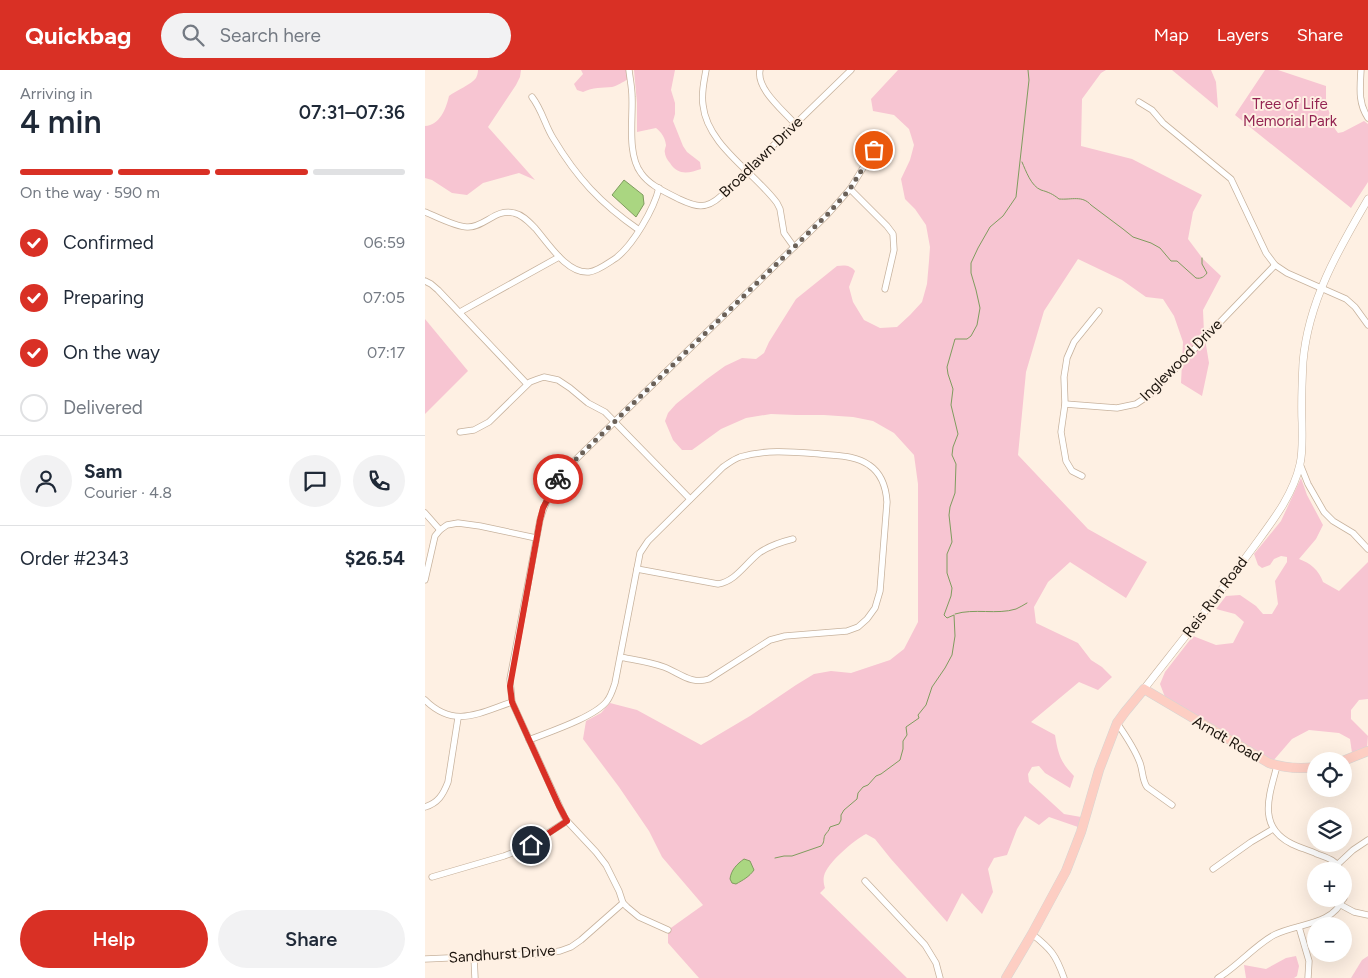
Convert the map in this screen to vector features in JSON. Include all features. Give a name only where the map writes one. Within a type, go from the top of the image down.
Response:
[{"type":"main road","name":"Reis Run Road","points":[[1006,978],[1033,934],[1069,864],[1081,832],[1099,770],[1117,723],[1144,689]]},
{"type":"main road","name":"Arndt Road","points":[[1144,689],[1254,755],[1277,766],[1307,767]]},
{"type":"main road","points":[[1352,757],[1368,751]]},
{"type":"street","points":[[425,212],[468,227],[478,225],[500,213],[513,212],[528,221],[559,257],[576,270],[590,272],[620,255],[652,210],[659,188],[649,182],[636,164],[633,149],[632,97],[629,70]]},
{"type":"street","points":[[706,70],[702,98],[703,111],[707,123],[718,141],[777,203],[780,209],[784,233],[794,247]]},
{"type":"street","points":[[760,70],[759,78],[763,88],[795,124]]},
{"type":"street","name":"Broadlawn Drive","points":[[659,188],[697,206],[705,206],[717,200],[851,70]]},
{"type":"street","points":[[1361,70],[1360,100],[1361,106],[1368,118]]},
{"type":"street","points":[[532,97],[539,106],[552,136],[577,175],[601,201],[639,230]]},
{"type":"street","points":[[1139,102],[1152,110],[1163,123],[1231,179],[1266,253],[1275,265],[1287,273],[1340,296],[1351,303],[1368,324]]},
{"type":"street","points":[[668,930],[639,917],[623,903],[606,865],[597,852],[567,821],[512,702],[510,679],[543,508],[557,480],[569,466],[827,215],[850,189],[874,150]]},
{"type":"street","points":[[850,189],[893,234],[894,250],[885,289]]},
{"type":"street","name":"Reis Run Road","points":[[1144,689],[1218,596],[1283,505],[1292,487],[1300,464],[1302,446],[1301,399],[1305,351],[1311,318],[1321,288],[1345,238],[1368,199]]},
{"type":"street","points":[[460,312],[559,257]]},
{"type":"street","name":"Inglewood Drive","points":[[1065,404],[1117,408],[1136,404],[1151,394],[1275,265]]},
{"type":"street","points":[[425,281],[435,287],[460,312],[527,384]]},
{"type":"street","points":[[1082,476],[1072,471],[1066,461],[1061,432],[1065,404],[1064,377],[1067,358],[1074,342],[1099,311]]},
{"type":"street","points":[[460,432],[474,430],[489,422],[527,384],[534,380],[545,378],[558,380],[615,421],[690,499]]},
{"type":"street","points":[[529,740],[586,716],[606,702],[612,690],[620,657],[641,553],[648,541],[723,467],[735,459],[749,455],[788,451],[852,458],[868,464],[878,474],[882,480],[886,495],[880,591],[875,608],[867,620],[858,627],[838,632],[785,636],[771,640],[703,681],[691,680],[663,667],[620,657]]},
{"type":"street","points":[[1300,464],[1308,484],[1324,512],[1333,521],[1353,533],[1368,549]]},
{"type":"street","points":[[425,513],[440,530]]},
{"type":"street","points":[[425,580],[433,542],[437,533],[447,525],[458,523],[480,526],[536,538]]},
{"type":"street","points":[[637,569],[718,584],[725,583],[734,578],[755,556],[765,549],[793,539]]},
{"type":"street","points":[[425,700],[437,710],[458,718],[512,702]]},
{"type":"street","points":[[425,807],[436,802],[444,792],[448,782],[458,718]]},
{"type":"street","points":[[1117,723],[1129,740],[1140,762],[1147,787],[1172,805]]},
{"type":"street","points":[[1277,766],[1268,807],[1273,829],[1293,844],[1325,856],[1335,862]]},
{"type":"street","points":[[432,877],[515,852],[531,845],[567,821]]},
{"type":"street","points":[[1213,869],[1273,829]]},
{"type":"street","points":[[1340,862],[1368,840]]},
{"type":"street","points":[[865,881],[925,945],[936,963],[940,978]]},
{"type":"street","name":"Sandhurst Drive","points":[[425,959],[540,954],[566,949],[581,940],[623,903]]},
{"type":"street","points":[[1218,978],[1272,936],[1328,917],[1337,907]]},
{"type":"street","points":[[1350,907],[1355,912],[1368,915]]},
{"type":"street","points":[[1299,927],[1309,961],[1308,978]]},
{"type":"street","points":[[1033,934],[1049,946],[1055,955],[1064,978]]},
{"type":"street","points":[[474,957],[475,978]]},
{"type":"green space","points":[[478,70],[521,70],[516,85],[488,127],[535,180],[519,173],[483,183],[467,195],[452,193],[432,180],[425,178],[425,126],[435,123],[444,111],[449,96],[474,80]]},
{"type":"green space","points":[[581,70],[626,70],[628,79],[614,86],[594,88],[583,92],[577,90],[574,84],[583,74]]},
{"type":"green space","points":[[634,70],[675,70],[671,90],[675,103],[673,121],[683,146],[687,152],[700,162],[701,169],[680,172],[668,161],[665,152],[665,140],[656,128],[637,132]]},
{"type":"green space","points":[[898,70],[1106,70],[1101,73],[1082,99],[1081,146],[1132,159],[1202,195],[1193,212],[1188,239],[1203,259],[1221,276],[1203,310],[1204,333],[1209,363],[1202,396],[1181,383],[1183,342],[1174,316],[1163,299],[1146,297],[1122,280],[1078,259],[1044,311],[1026,372],[1018,455],[1088,529],[1147,562],[1126,598],[1070,562],[1048,582],[1034,607],[1036,623],[1078,643],[1091,660],[1112,677],[1098,690],[1079,682],[1031,722],[1055,735],[1061,758],[1074,776],[1070,788],[1045,773],[1039,766],[1032,767],[1028,774],[1029,782],[1064,814],[1081,817],[1078,827],[1049,817],[1039,825],[1025,816],[1017,829],[1007,855],[994,858],[988,869],[993,892],[982,914],[962,893],[947,922],[875,839],[866,834],[848,846],[826,871],[824,876],[825,888],[820,893],[907,978],[699,978],[668,943],[668,930],[703,905],[662,857],[649,831],[583,739],[586,721],[601,713],[610,703],[637,710],[701,745],[750,716],[814,674],[831,671],[851,673],[890,660],[904,649],[918,622],[918,484],[914,455],[894,433],[873,421],[853,417],[771,414],[746,418],[721,429],[692,450],[682,450],[673,440],[665,421],[668,413],[676,404],[725,366],[742,358],[756,359],[764,353],[796,299],[837,266],[847,266],[855,271],[849,287],[853,302],[864,320],[880,328],[897,327],[922,302],[927,284],[930,247],[926,225],[905,199],[901,179],[910,160],[914,145],[909,129],[894,115],[873,111],[871,99]]},
{"type":"green space","points":[[1172,70],[1211,70],[1216,82],[1218,108]]},
{"type":"green space","name":"Tree of Life Memorial Park","points":[[1265,70],[1278,70],[1326,86],[1326,103],[1338,133],[1364,121],[1368,124],[1368,182],[1351,208],[1235,115]]},
{"type":"green space","points":[[425,319],[468,371],[425,414]]},
{"type":"green space","points":[[1301,478],[1307,495],[1323,525],[1316,539],[1299,559],[1314,567],[1323,582],[1339,591],[1368,562],[1368,699],[1359,700],[1351,710],[1351,719],[1368,736],[1367,748],[1352,753],[1350,739],[1339,733],[1309,730],[1292,739],[1273,761],[1165,697],[1160,684],[1165,672],[1193,636],[1216,645],[1233,643],[1244,622],[1235,614],[1216,609],[1226,596],[1240,595],[1256,606],[1263,614],[1272,614],[1278,604],[1275,581],[1287,562],[1287,557],[1281,556],[1274,559],[1270,565],[1262,568],[1258,565],[1254,554],[1281,521]]},
{"type":"green space","points":[[1296,956],[1299,966],[1297,976],[1294,978],[1246,978],[1244,965],[1266,969],[1286,958]]},
{"type":"green space","points":[[1368,956],[1368,978],[1351,978],[1362,960]]},
{"type":"shaded area","points":[[624,180],[643,195],[644,204],[636,217],[612,195]]},
{"type":"shaded area","points":[[744,859],[750,861],[754,870],[736,884],[732,883],[730,879],[732,873]]},
{"type":"waterway","points":[[775,858],[792,856],[821,846],[830,827],[839,824],[844,810],[857,799],[858,793],[863,787],[900,760],[903,741],[907,735],[906,727],[919,718],[918,715],[926,705],[932,687],[952,655],[955,636],[954,615],[947,618],[944,615],[952,588],[947,573],[947,554],[952,542],[949,515],[955,493],[956,464],[952,455],[958,434],[951,405],[953,389],[947,367],[955,339],[967,339],[971,336],[977,325],[980,308],[971,273],[971,263],[990,227],[1003,216],[1016,197],[1029,80],[1028,70]]},
{"type":"waterway","points":[[1022,162],[1029,178],[1037,188],[1059,199],[1080,199],[1088,202],[1133,237],[1160,248],[1171,261],[1177,261],[1196,278],[1202,277],[1207,273],[1202,264],[1202,258]]},
{"type":"waterway","points":[[955,614],[962,612],[1009,611],[1027,603]]},
{"type":"way so far","points":[[558,479],[569,466],[827,215],[850,189],[874,150]]},
{"type":"route","points":[[531,845],[567,821],[512,702],[510,686],[540,520],[543,508],[558,479]]}]
